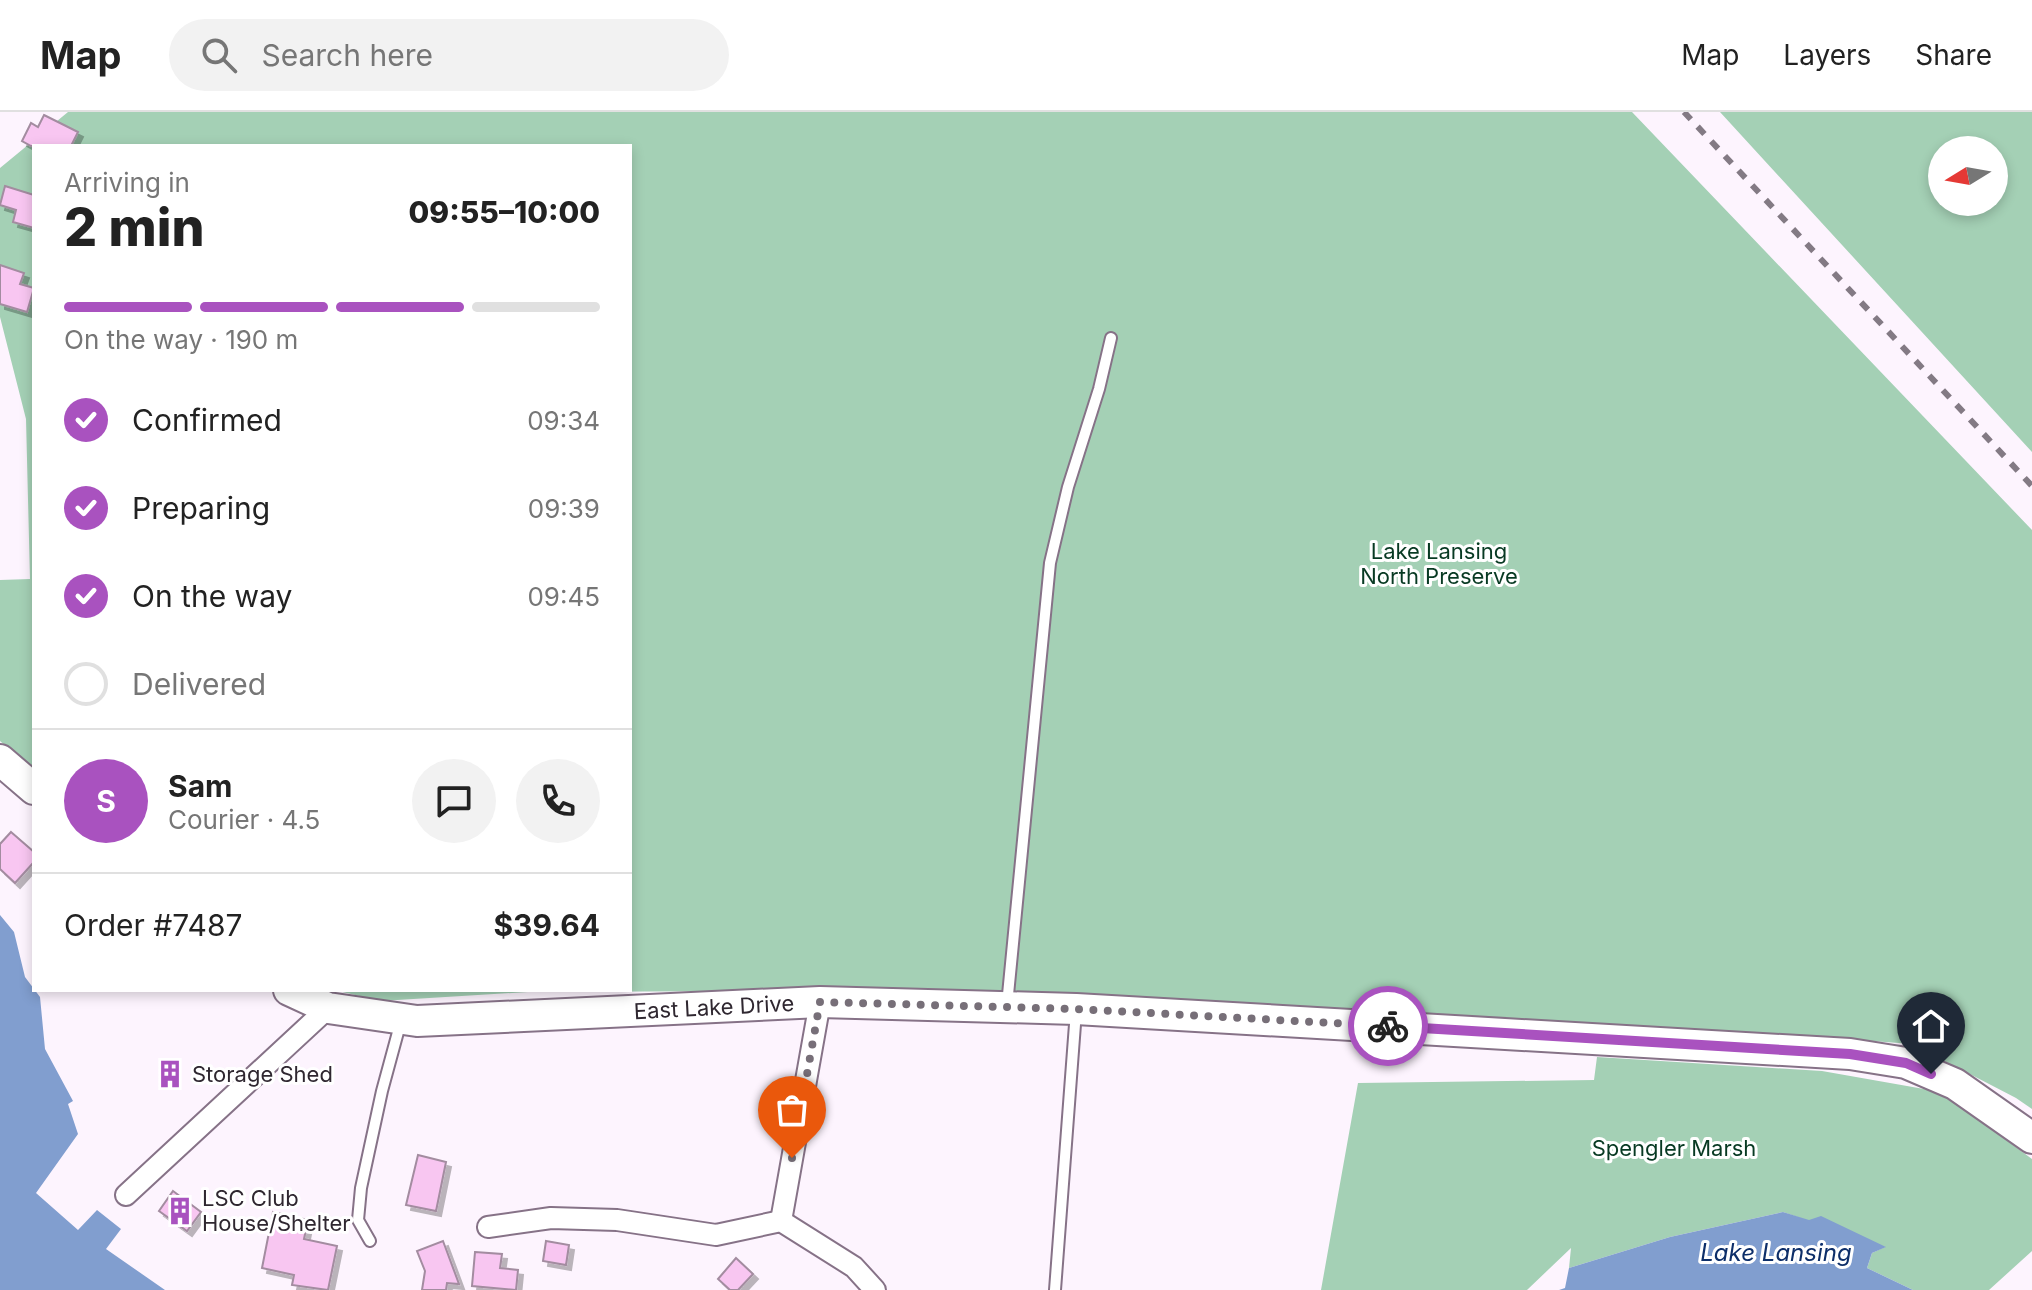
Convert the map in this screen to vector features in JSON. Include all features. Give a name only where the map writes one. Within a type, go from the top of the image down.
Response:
[{"type":"street","points":[[0,760],[32,787]]},
{"type":"street","name":"East Lake Drive","points":[[293,992],[328,1008],[417,1021],[820,1002],[1076,1009],[1850,1054],[1906,1063],[1955,1084],[2032,1138]]},
{"type":"street","points":[[781,1221],[820,1002]]},
{"type":"street","points":[[126,1195],[328,1008]]},
{"type":"street","points":[[488,1227],[551,1218],[617,1220],[716,1235],[781,1221],[854,1267],[875,1290]]},
{"type":"lane","points":[[1007,1007],[1050,563],[1068,487],[1099,389],[1111,338]]},
{"type":"lane","points":[[1055,1290],[1076,1009]]},
{"type":"lane","points":[[370,1241],[358,1220],[361,1188],[382,1091],[402,1019]]},
{"type":"green space","name":"Lake Lansing North Preserve","points":[[68,112],[1632,112],[2032,530],[2032,1109],[1912,1044],[981,990],[632,992],[632,144],[32,144],[32,770],[0,741],[0,580],[30,579],[26,419],[0,317],[0,168]]},
{"type":"green space","points":[[1720,112],[2032,112],[2032,452]]},
{"type":"green space","name":"Lake Lansing North Preserve","points":[[343,992],[528,992],[381,1001]]},
{"type":"green space","name":"Spengler Marsh","points":[[1597,1057],[1822,1071],[1941,1092],[2032,1159],[2032,1251],[1989,1290],[1913,1290],[1867,1268],[1872,1253],[1885,1247],[1783,1212],[1670,1237],[1569,1268],[1571,1248],[1527,1290],[1321,1290],[1358,1083],[1594,1080]]},
{"type":"water","points":[[0,915],[14,932],[25,977],[32,992],[40,997],[45,1049],[73,1101],[68,1104],[78,1134],[36,1193],[78,1230],[97,1210],[121,1229],[106,1249],[165,1290],[0,1290]]},
{"type":"water","name":"Lake Lansing","points":[[1783,1212],[1809,1220],[1821,1216],[1886,1247],[1872,1253],[1867,1268],[1913,1290],[1559,1290],[1565,1288],[1569,1268],[1670,1237]]},
{"type":"building","points":[[44,115],[78,132],[72,144],[31,146],[22,141],[31,123],[38,127]]},
{"type":"building","points":[[5,186],[32,194],[32,227],[13,222],[16,210],[0,205]]},
{"type":"building","points":[[0,265],[24,273],[20,284],[32,287],[27,312],[0,304]]},
{"type":"building","points":[[11,832],[32,850],[32,864],[15,883],[0,869],[0,844]]},
{"type":"building","points":[[418,1155],[446,1162],[436,1211],[406,1205]]},
{"type":"building","name":"LSC Club House/Shelter","points":[[173,1191],[201,1212],[187,1231],[159,1211]]},
{"type":"building","points":[[273,1212],[308,1220],[304,1239],[337,1246],[328,1290],[292,1285],[294,1275],[262,1268]]},
{"type":"building","points":[[443,1241],[459,1284],[447,1283],[446,1290],[422,1290],[425,1271],[417,1251]]},
{"type":"building","points":[[546,1241],[569,1245],[566,1265],[543,1261]]},
{"type":"building","points":[[475,1252],[502,1254],[500,1268],[518,1270],[516,1290],[472,1286]]},
{"type":"building","points":[[736,1258],[753,1274],[738,1290],[730,1290],[718,1279]]},
{"type":"railway","points":[[1684,112],[2032,486]]},
{"type":"way so far","points":[[792,1158],[820,1002],[1076,1009],[1388,1026]]},
{"type":"place","name":"Storage Shed","points":[[170,1074]]},
{"type":"place","name":"LSC Club House/Shelter","points":[[180,1211]]},
{"type":"route","points":[[1388,1026],[1850,1054],[1906,1063],[1931,1074]]}]
